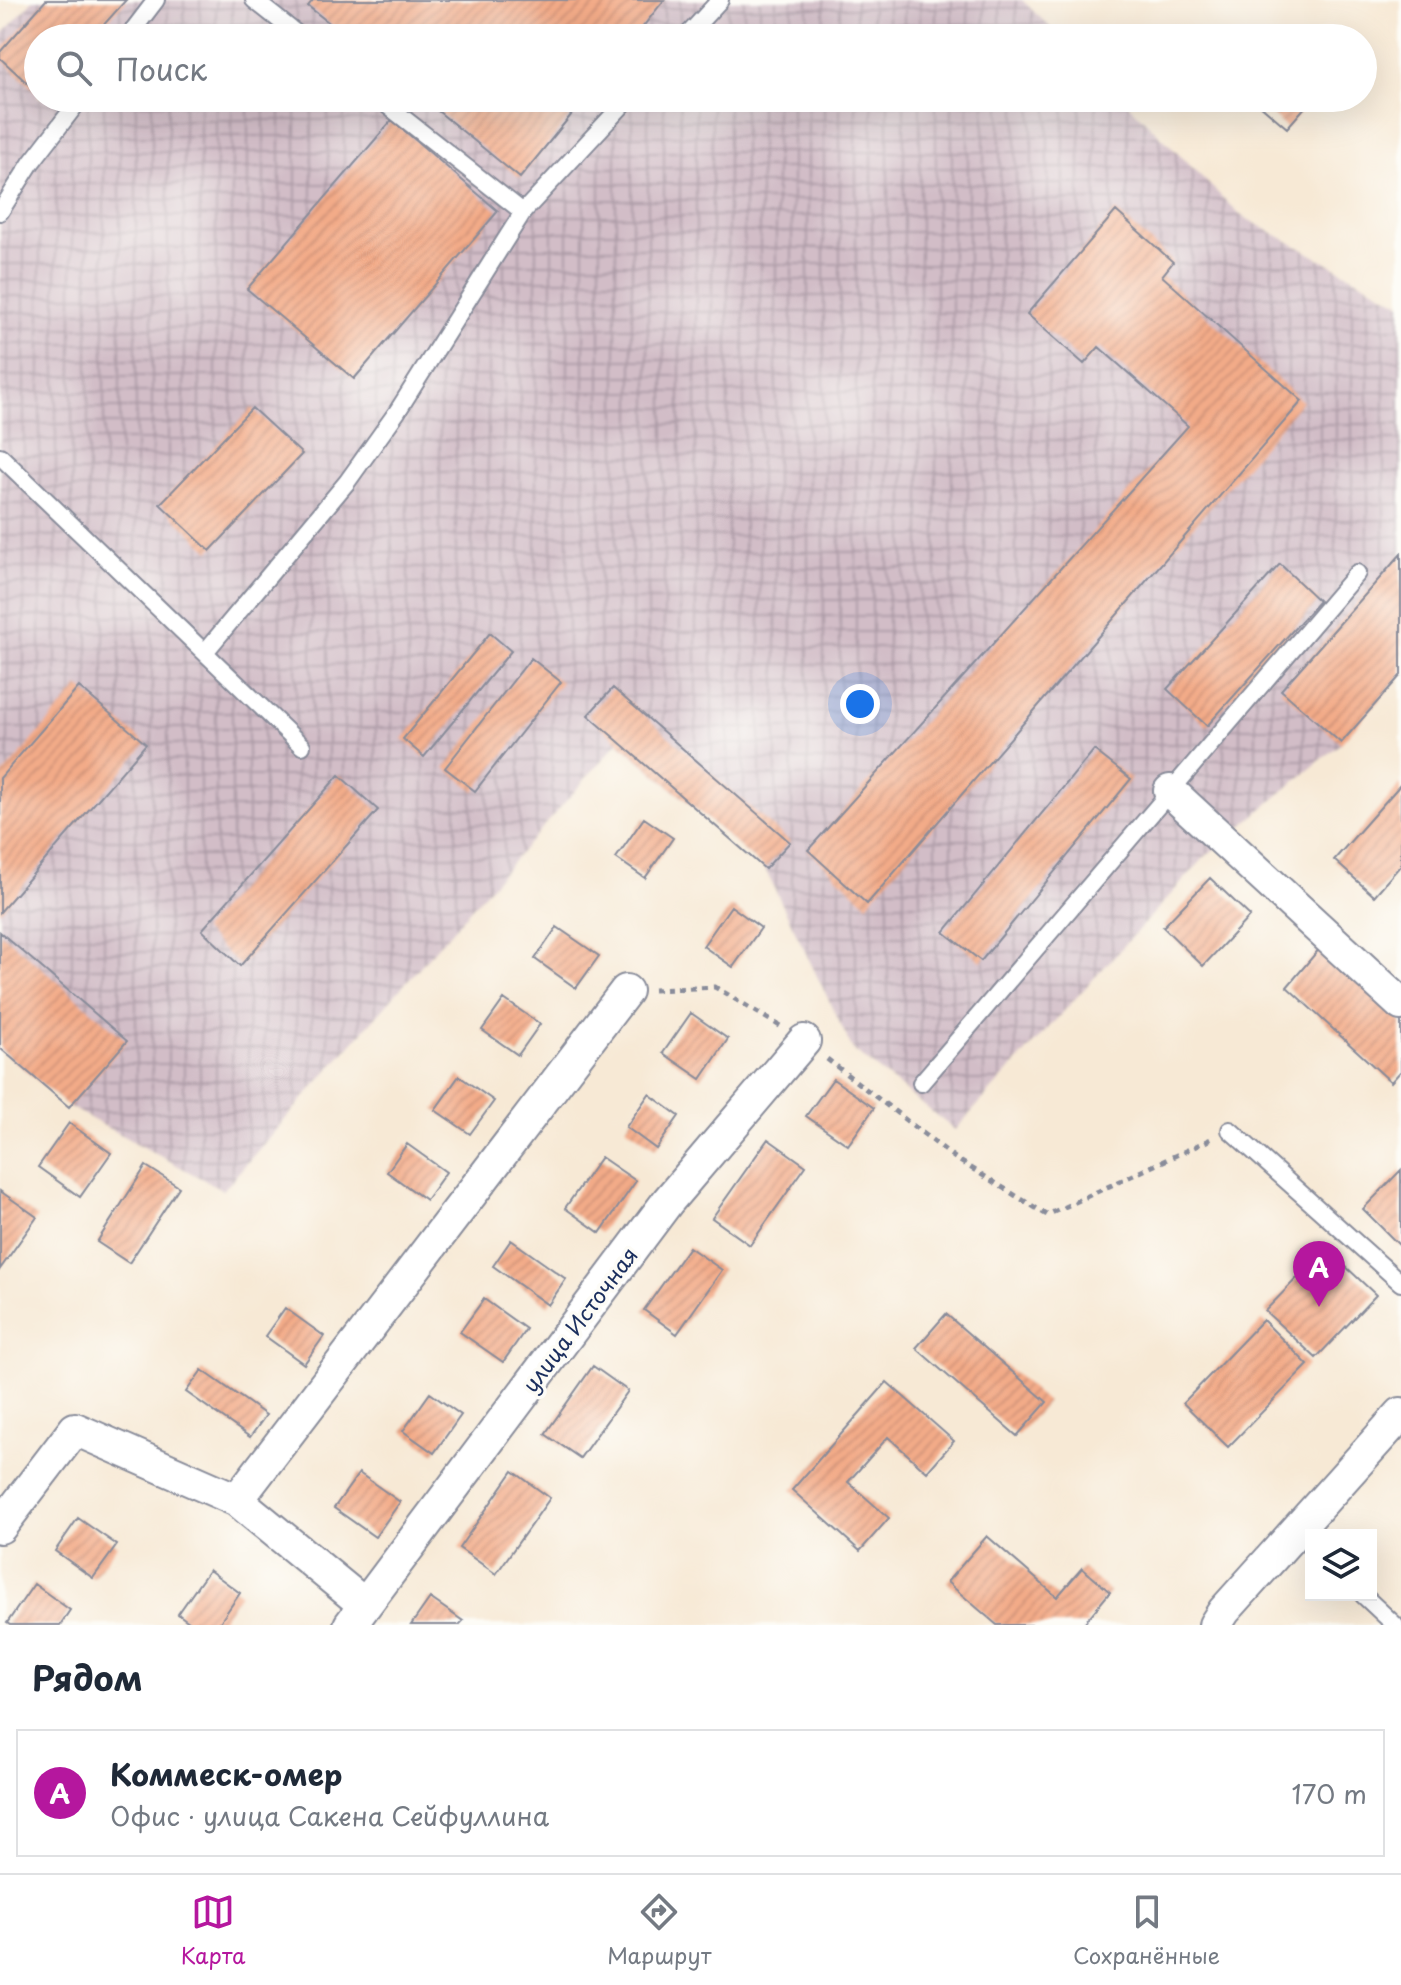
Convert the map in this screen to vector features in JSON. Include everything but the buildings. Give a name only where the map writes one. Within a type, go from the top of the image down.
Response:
[{"type":"street","points":[[1170,791],[1401,1004]]},
{"type":"street","points":[[237,1500],[626,991]]},
{"type":"street","name":"улица Источная","points":[[0,1527],[75,1429],[237,1500],[358,1615],[668,1201],[804,1041]]},
{"type":"street","points":[[1215,1625],[1224,1611],[1401,1414]]},
{"type":"lane","points":[[138,24],[156,0]]},
{"type":"lane","points":[[254,0],[284,24]]},
{"type":"lane","points":[[698,24],[720,0]]},
{"type":"lane","points":[[0,212],[31,163],[70,112]]},
{"type":"lane","points":[[396,112],[523,212]]},
{"type":"lane","points":[[205,652],[347,482],[397,412],[523,212],[616,112]]},
{"type":"lane","points":[[0,456],[302,746]]},
{"type":"lane","points":[[921,1083],[1357,573]]},
{"type":"lane","points":[[1230,1130],[1401,1283]]},
{"type":"lane","points":[[1369,1601],[1395,1625]]},
{"type":"path","points":[[626,991],[715,987],[804,1041],[955,1158],[1047,1215],[1230,1130]]},
{"type":"shaded area","points":[[33,0],[1022,0],[1047,24],[24,24],[24,112],[1136,112],[1240,215],[1401,303],[1401,675],[1341,743],[1206,856],[955,1130],[853,1050],[765,869],[618,742],[223,1190],[69,1107],[0,1049],[0,37]]},
{"type":"place","name":"Коммеск-омер","points":[[1319,1307]]}]
